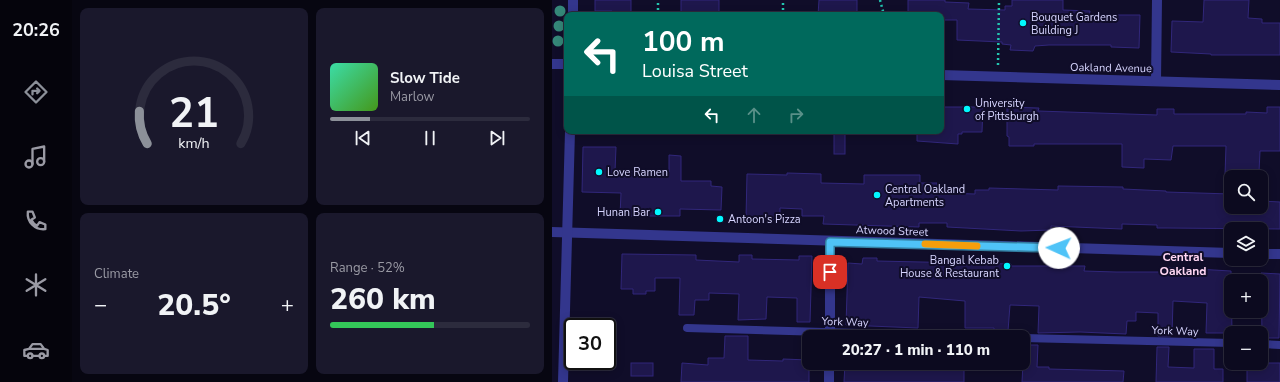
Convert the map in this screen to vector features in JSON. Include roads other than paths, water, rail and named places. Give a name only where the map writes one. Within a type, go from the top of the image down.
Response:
[{"type":"street","points":[[573,0],[573,12]]},
{"type":"street","points":[[1156,81],[1157,0]]},
{"type":"street","points":[[552,64],[564,64]]},
{"type":"street","name":"Oakland Avenue","points":[[944,75],[1280,85]]},
{"type":"street","points":[[563,382],[570,134]]},
{"type":"street","name":"Atwood Street","points":[[552,232],[830,242],[1224,253]]},
{"type":"street","points":[[830,242],[830,330]]},
{"type":"street","points":[[1268,254],[1280,254]]},
{"type":"street","points":[[829,370],[829,382]]},
{"type":"lane","name":"York Way","points":[[687,328],[802,334]]},
{"type":"lane","name":"York Way","points":[[1030,338],[1224,343]]},
{"type":"lane","points":[[1268,344],[1280,345]]},
{"type":"place","name":"Bouquet Gardens Building J","points":[[1023,23]]},
{"type":"place","name":"University of Pittsburgh","points":[[967,109]]},
{"type":"place","name":"Love Ramen","points":[[599,172]]},
{"type":"place","name":"Central Oakland Apartments","points":[[877,195]]},
{"type":"place","name":"Hunan Bar","points":[[658,212]]},
{"type":"place","name":"Antoon's Pizza","points":[[720,219]]},
{"type":"place","name":"Bangal Kebab House & Restaurant","points":[[1007,266]]},
{"type":"district","name":"Central Oakland","points":[[1183,264]]}]
